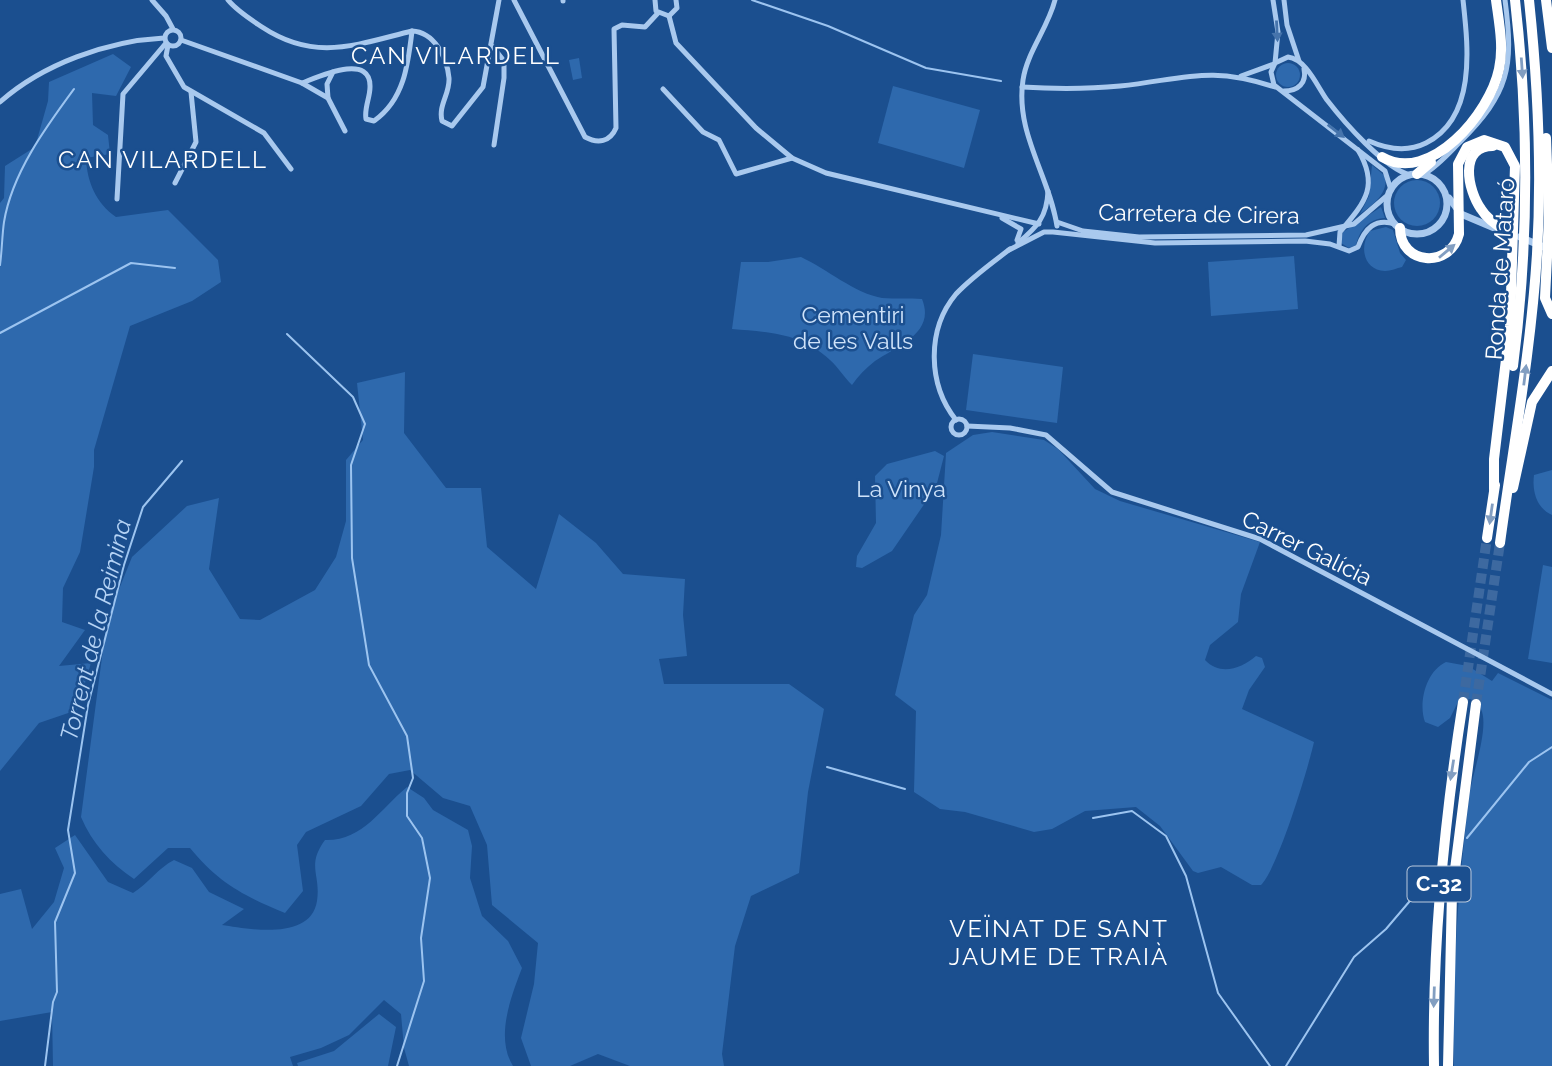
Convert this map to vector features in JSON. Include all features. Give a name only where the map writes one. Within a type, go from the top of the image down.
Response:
[{"type":"highway","points":[[1417,174],[1483,108],[1496,82],[1502,50],[1496,0]]},
{"type":"highway","name":"Ronda de Mataró","points":[[1487,538],[1520,304],[1527,195],[1526,133],[1516,0]]},
{"type":"highway","points":[[1531,0],[1540,37],[1549,217],[1545,298],[1552,314]]},
{"type":"highway","name":"Ronda de Mataró","points":[[1504,515],[1527,366],[1537,256],[1540,144],[1531,0]]},
{"type":"highway","points":[[1546,0],[1552,48]]},
{"type":"highway","points":[[1398,226],[1405,246],[1418,257],[1438,258],[1450,251],[1459,234],[1459,160],[1464,151],[1476,142],[1494,141],[1508,150],[1514,162],[1514,252],[1494,489]]},
{"type":"highway","points":[[1508,234],[1483,213],[1470,183],[1470,160],[1476,151],[1487,146],[1501,149],[1510,161],[1514,252]]},
{"type":"highway","points":[[1382,157],[1395,164],[1410,165],[1426,161],[1440,152]]},
{"type":"highway","points":[[1546,275],[1552,306]]},
{"type":"highway","points":[[1500,543],[1504,515],[1521,459],[1532,402],[1552,371]]},
{"type":"highway","name":"C-32","points":[[1434,1066],[1433,1004],[1438,890],[1463,702]]},
{"type":"highway","name":"C-32","points":[[1448,1066],[1452,893],[1476,704]]},
{"type":"street","points":[[152,0],[178,32],[181,40],[302,83],[328,98]]},
{"type":"street","points":[[228,0],[274,34],[320,50],[348,47],[412,31],[422,31],[437,44],[449,77],[440,112],[442,121],[452,126],[483,87],[499,0]]},
{"type":"street","points":[[514,0],[585,136],[593,141],[605,141],[613,136],[616,128],[614,29],[622,24],[645,27],[658,13]]},
{"type":"street","points":[[646,0],[655,1],[658,13]]},
{"type":"street","points":[[669,16],[677,8],[676,0]]},
{"type":"street","points":[[1054,232],[1056,220],[1048,191],[1024,127],[1022,87],[1029,60],[1047,24],[1055,0]]},
{"type":"street","points":[[1273,0],[1278,32],[1272,79],[1280,89],[1356,146],[1389,175],[1388,209],[1398,226]]},
{"type":"street","points":[[1284,0],[1287,25],[1299,61],[1328,101],[1392,169],[1438,182],[1444,186],[1455,209],[1475,222]]},
{"type":"street","points":[[1363,138],[1403,149],[1418,147],[1440,133],[1452,118],[1462,96],[1467,62],[1463,0]]},
{"type":"street","points":[[1390,192],[1397,182],[1417,174],[1476,126],[1503,86],[1509,54],[1505,0]]},
{"type":"street","points":[[658,13],[669,16]]},
{"type":"street","points":[[669,16],[677,43],[756,128],[792,158],[826,173],[1039,224],[1044,232],[1009,250]]},
{"type":"street","points":[[173,29],[167,32],[166,56],[174,75],[191,92],[264,133],[291,169]]},
{"type":"street","points":[[302,83],[348,67],[367,75],[371,83],[365,113],[366,119],[374,121],[392,104],[398,94],[406,73],[412,31]]},
{"type":"street","points":[[0,102],[25,82],[73,60],[136,39],[166,42],[176,46],[181,40]]},
{"type":"street","points":[[117,199],[123,94],[166,42]]},
{"type":"street","points":[[492,46],[504,61],[494,145]]},
{"type":"street","points":[[1238,76],[1287,57],[1299,61]]},
{"type":"street","points":[[1022,87],[1118,86],[1193,73],[1238,76],[1291,91],[1303,84],[1304,68]]},
{"type":"street","points":[[333,72],[327,84],[328,98],[345,131]]},
{"type":"street","points":[[663,89],[703,132],[719,140],[737,174],[792,158]]},
{"type":"street","points":[[175,183],[196,142],[191,92]]},
{"type":"street","points":[[1356,146],[1368,170],[1369,187],[1361,208],[1338,236],[1339,246],[1352,250],[1372,224],[1382,221],[1412,233],[1425,233],[1432,232],[1453,219],[1475,222],[1552,252]]},
{"type":"street","points":[[1425,233],[1440,223],[1446,211],[1446,194],[1438,182]]},
{"type":"street","points":[[956,420],[940,394],[935,377],[936,338],[955,296],[1039,224],[1048,191]]},
{"type":"street","name":"Carretera de Cirera","points":[[1043,217],[1083,231],[1139,237],[1306,235],[1342,229],[1363,219],[1390,192]]},
{"type":"street","points":[[987,211],[1021,229],[1021,235],[1009,250]]},
{"type":"street","name":"Carretera de Cirera","points":[[1044,232],[1140,243],[1296,241],[1339,246]]},
{"type":"street","points":[[956,420],[964,421],[967,426],[964,433],[955,433],[952,426],[956,420]]},
{"type":"street","name":"Carrer Galícia","points":[[967,426],[1010,428],[1046,435],[1112,492],[1260,539],[1552,694]]},
{"type":"green space","points":[[113,54],[131,67],[116,96],[92,93],[93,125],[108,135],[110,154],[86,158],[94,191],[103,205],[116,217],[168,210],[218,260],[221,282],[192,301],[130,326],[94,450],[94,467],[80,552],[63,588],[62,622],[85,630],[59,666],[91,663],[77,710],[39,723],[0,771],[0,203],[4,198],[5,166],[35,147],[48,101],[49,82]]},
{"type":"green space","points":[[579,58],[582,78],[573,80],[569,60]]},
{"type":"green space","points":[[1288,63],[1297,66],[1300,75],[1297,84],[1288,87],[1279,84],[1276,75],[1279,66]]},
{"type":"green space","points":[[893,86],[980,110],[964,168],[878,143]]},
{"type":"green space","points":[[1372,165],[1385,176],[1385,188],[1375,203],[1360,214],[1369,196]]},
{"type":"green space","points":[[1417,180],[1433,187],[1440,203],[1433,219],[1417,226],[1401,219],[1394,203],[1401,187]]},
{"type":"green space","points":[[1381,207],[1385,218],[1366,226],[1356,245],[1349,248],[1341,243],[1343,232]]},
{"type":"green space","points":[[1386,227],[1393,230],[1400,253],[1406,260],[1402,267],[1385,271],[1378,270],[1368,262],[1364,250],[1370,231]]},
{"type":"green space","points":[[1294,256],[1298,309],[1211,316],[1208,262]]},
{"type":"green space","name":"Cementiri de les Valls","points":[[801,257],[872,295],[882,298],[922,299],[925,311],[919,330],[872,364],[852,385],[830,360],[808,344],[759,331],[732,329],[741,262],[768,262]]},
{"type":"green space","points":[[973,354],[1063,367],[1057,423],[966,410]]},
{"type":"green space","points":[[405,372],[404,433],[446,488],[481,488],[487,547],[536,589],[559,514],[596,543],[623,574],[685,579],[683,615],[687,656],[659,659],[664,684],[789,684],[824,709],[808,792],[799,873],[751,896],[735,946],[722,1054],[724,1066],[630,1066],[598,1054],[570,1066],[531,1066],[521,1038],[534,984],[538,943],[492,905],[487,845],[470,806],[443,798],[410,770],[389,774],[361,806],[306,832],[297,845],[303,891],[285,913],[232,887],[190,848],[168,848],[134,879],[103,852],[81,817],[107,619],[132,557],[187,506],[219,498],[209,569],[240,619],[260,620],[315,590],[336,557],[346,521],[346,460],[363,440],[357,383]]},
{"type":"green space","points":[[992,432],[1044,440],[1058,449],[1095,489],[1120,501],[1260,542],[1241,594],[1238,622],[1210,645],[1205,660],[1217,668],[1230,669],[1256,656],[1262,658],[1265,667],[1249,690],[1242,709],[1314,742],[1284,839],[1261,885],[1252,885],[1221,867],[1198,873],[1193,871],[1160,826],[1136,807],[1085,811],[1052,829],[1034,832],[965,812],[940,809],[914,792],[916,711],[895,695],[914,615],[927,595],[941,535],[946,453],[973,435]]},
{"type":"green space","name":"La Vinya","points":[[935,451],[944,456],[936,487],[892,551],[862,568],[856,567],[857,556],[876,523],[875,476],[887,464]]},
{"type":"green space","points":[[1552,470],[1552,515],[1539,503],[1534,475]]},
{"type":"green space","points":[[1543,565],[1552,567],[1552,663],[1528,659]]},
{"type":"green space","points":[[1446,662],[1468,666],[1492,681],[1498,673],[1552,700],[1552,1066],[1454,1066],[1459,898],[1469,798],[1482,740],[1483,717],[1477,703],[1466,699],[1459,700],[1450,718],[1438,727],[1425,722],[1425,688],[1433,673]]},
{"type":"green space","points":[[407,787],[424,798],[433,810],[468,830],[472,846],[470,878],[482,916],[508,941],[522,968],[505,1030],[505,1043],[513,1066],[409,1066],[404,1048],[401,1014],[384,1000],[349,1035],[321,1048],[290,1057],[293,1066],[53,1066],[52,1012],[0,1021],[0,894],[21,889],[32,929],[54,902],[64,868],[55,848],[75,835],[108,882],[133,893],[174,860],[192,868],[209,892],[244,909],[222,925],[277,930],[303,922],[312,914],[318,892],[316,857],[325,840],[338,839],[361,829]]},
{"type":"green space","points":[[379,1014],[396,1027],[388,1066],[298,1066],[297,1063],[334,1051]]},
{"type":"waterway","points":[[752,0],[828,26],[926,68],[1001,81]]},
{"type":"waterway","points":[[0,265],[4,222],[14,186],[32,151],[74,89]]},
{"type":"waterway","points":[[0,333],[131,263],[175,268]]},
{"type":"waterway","points":[[287,334],[353,397],[365,424],[351,465],[352,558],[369,665],[407,736],[413,778],[407,793],[407,816],[422,838],[430,878],[421,938],[424,981],[397,1066]]},
{"type":"waterway","name":"Torrent de la Reimina","points":[[45,1066],[53,1002],[57,992],[55,922],[75,873],[68,830],[88,705],[124,565],[143,507],[182,461]]},
{"type":"waterway","points":[[1467,838],[1529,762],[1552,747]]},
{"type":"waterway","points":[[827,767],[905,789]]},
{"type":"waterway","points":[[1093,818],[1132,811],[1166,836],[1186,876],[1218,993],[1270,1066]]},
{"type":"waterway","points":[[1286,1066],[1354,957],[1386,929],[1432,875]]},
{"type":"tunnel","points":[[1463,702],[1487,538]]},
{"type":"tunnel","points":[[1476,704],[1500,543]]},
{"type":"district","name":"CAN VILARDELL","points":[[456,56]]},
{"type":"district","name":"CAN VILARDELL","points":[[163,160]]},
{"type":"district","name":"VEÏNAT DE SANT JAUME DE TRAIÀ","points":[[1059,943]]}]
